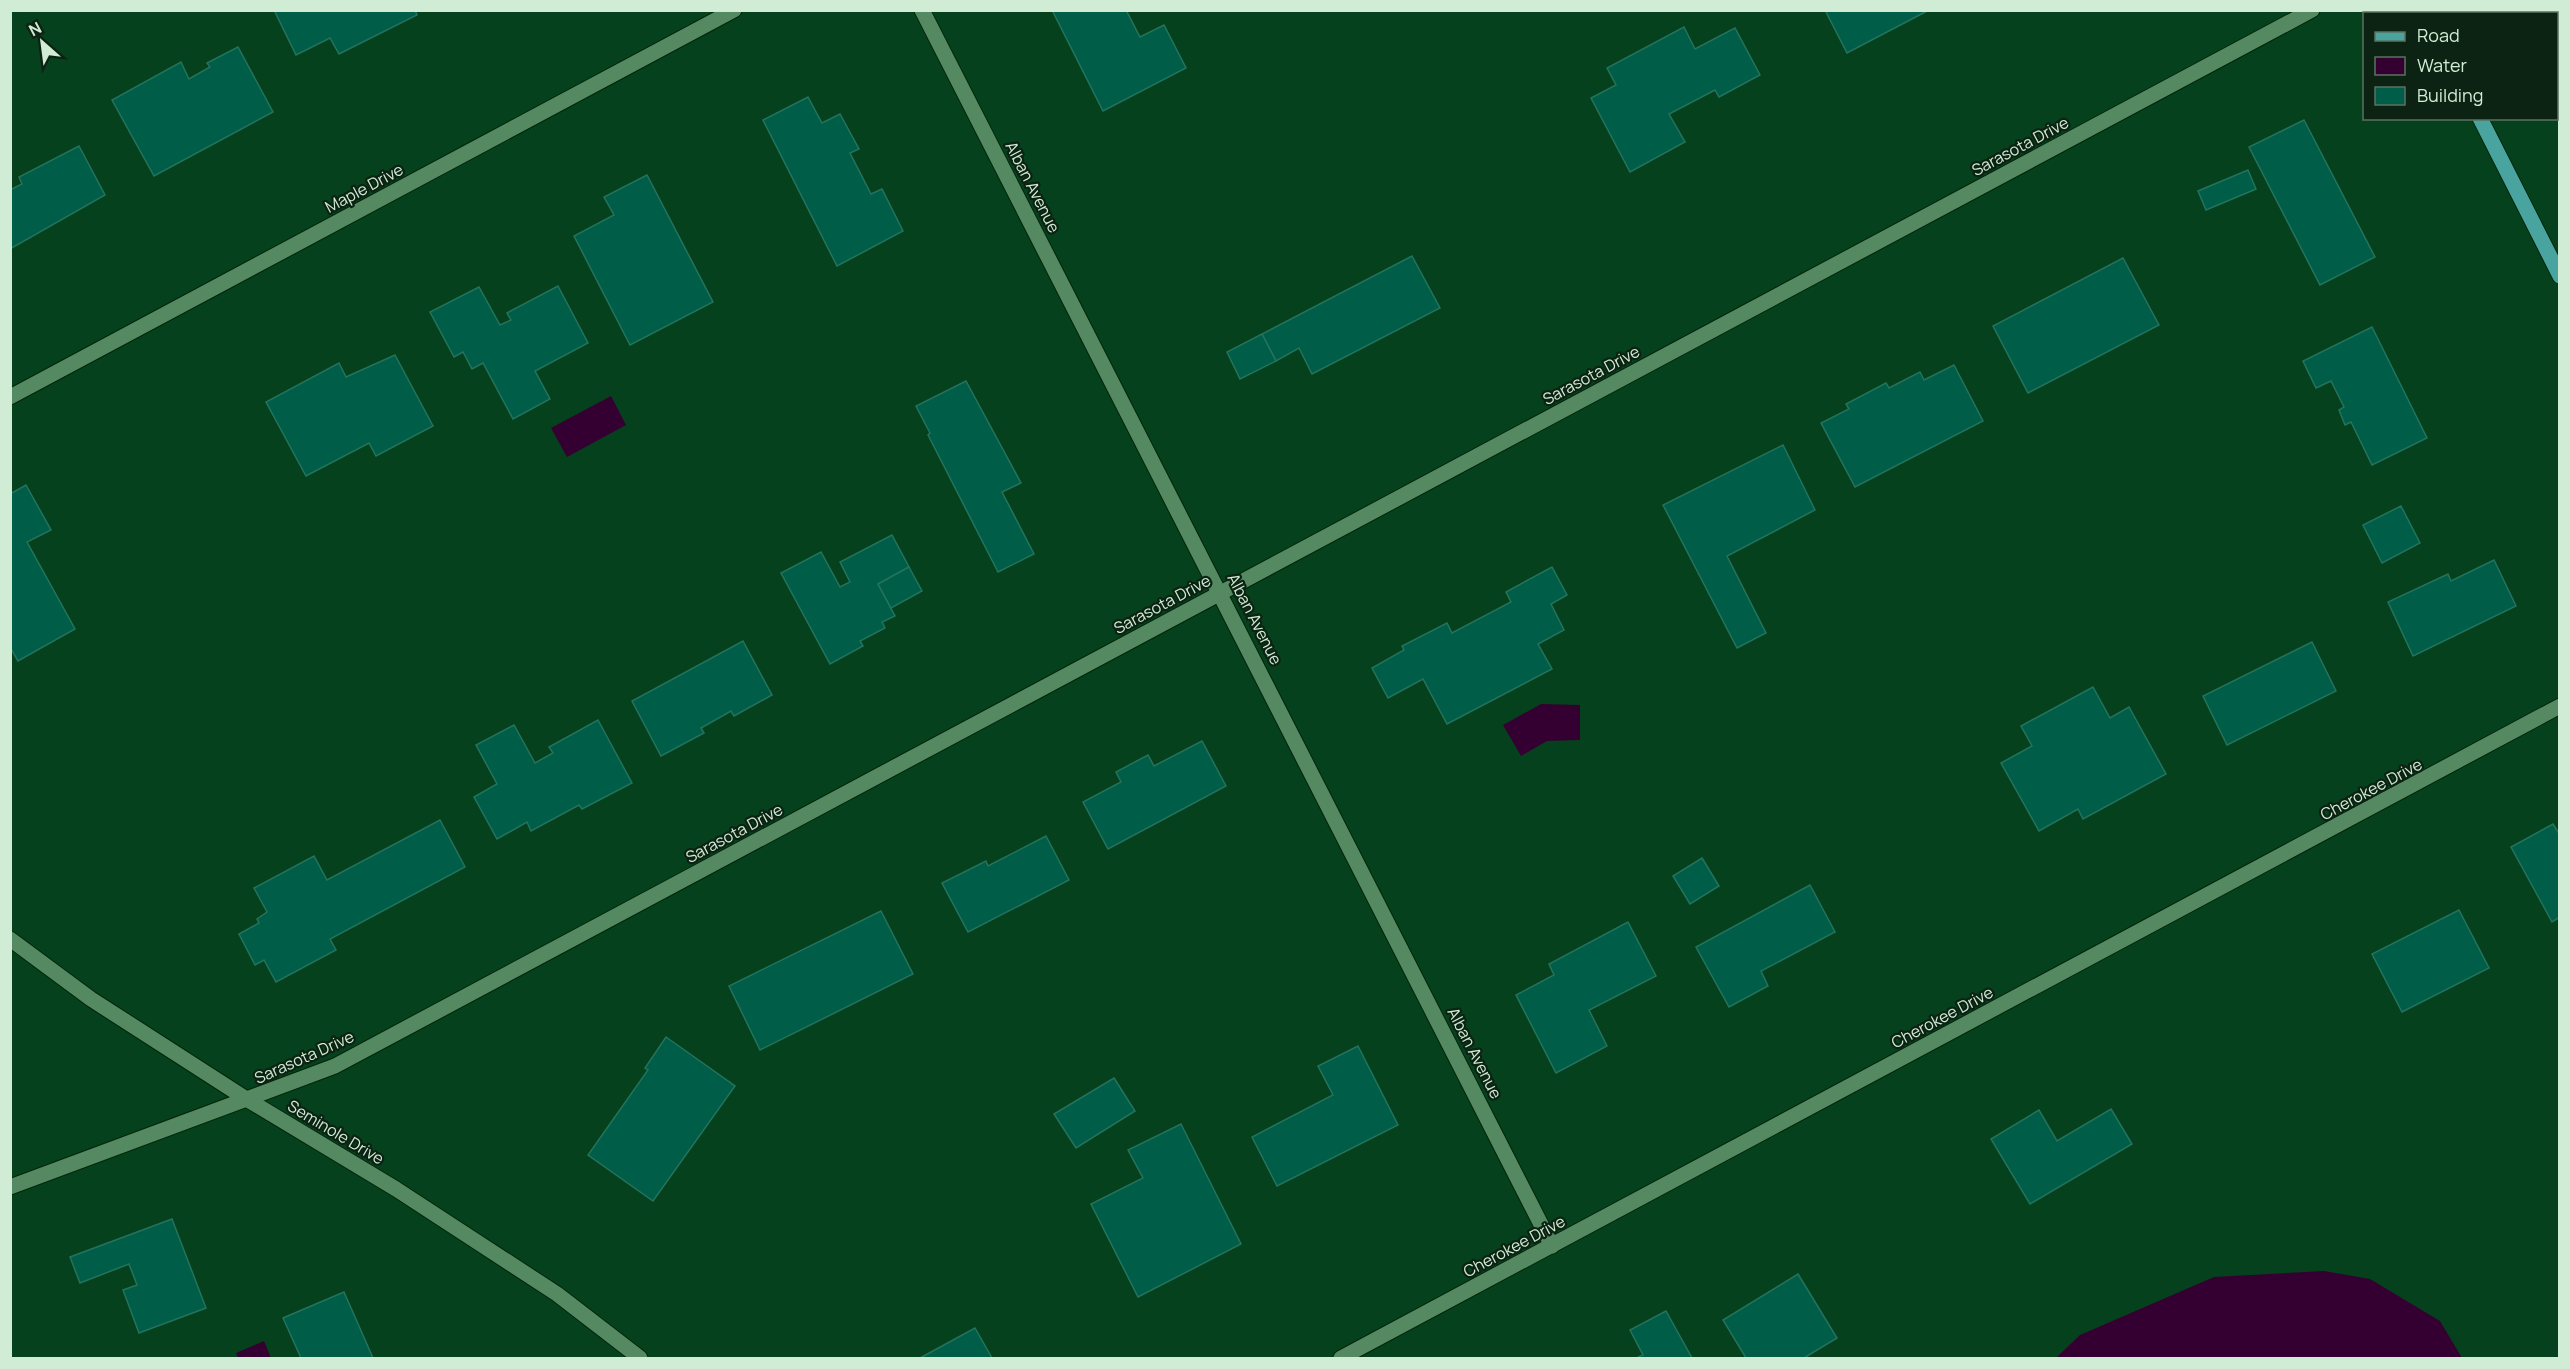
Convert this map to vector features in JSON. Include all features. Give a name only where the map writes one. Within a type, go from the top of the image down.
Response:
[{"type":"main road","points":[[2481,120],[2559,276]]},
{"type":"street","name":"Maple Drive","points":[[10,397],[734,10]]},
{"type":"street","name":"Alban Avenue","points":[[922,10],[1221,592],[1552,1246]]},
{"type":"street","name":"Sarasota Drive","points":[[10,1187],[335,1066],[2312,10]]},
{"type":"street","name":"Cherokee Drive","points":[[1341,1359],[2559,706]]},
{"type":"street","name":"Seminole Drive","points":[[10,939],[91,999],[248,1100],[396,1189],[557,1294],[640,1359]]},
{"type":"water","points":[[611,396],[626,425],[567,457],[551,428]]},
{"type":"water","points":[[1541,704],[1580,705],[1580,740],[1547,741],[1521,756],[1503,725]]},
{"type":"water","points":[[2324,1271],[2370,1279],[2440,1321],[2462,1358],[2056,1358],[2080,1335],[2214,1277]]},
{"type":"water","points":[[264,1341],[271,1358],[238,1358],[236,1353]]},
{"type":"building","points":[[274,10],[415,10],[417,15],[339,54],[330,38],[296,55]]},
{"type":"building","points":[[1052,10],[1126,10],[1140,37],[1164,25],[1186,68],[1103,111]]},
{"type":"building","points":[[1825,10],[1929,10],[1847,53]]},
{"type":"building","points":[[1684,27],[1695,49],[1735,28],[1760,75],[1719,97],[1715,90],[1669,114],[1685,142],[1630,172],[1591,98],[1616,85],[1607,68]]},
{"type":"building","points":[[238,47],[273,112],[154,176],[112,100],[181,62],[189,79],[210,67],[207,63]]},
{"type":"building","points":[[808,97],[822,123],[840,114],[859,149],[850,153],[871,194],[882,189],[903,231],[837,266],[763,120]]},
{"type":"building","points":[[2304,120],[2375,257],[2320,285],[2249,147]]},
{"type":"building","points":[[79,146],[105,195],[10,249],[10,190],[22,184],[19,177]]},
{"type":"building","points":[[2248,170],[2256,189],[2206,210],[2198,191]]},
{"type":"building","points":[[647,175],[713,302],[630,345],[574,236],[614,215],[604,197]]},
{"type":"building","points":[[1412,256],[1440,308],[1312,374],[1299,348],[1276,361],[1262,334]]},
{"type":"building","points":[[2123,258],[2159,325],[2028,393],[1993,326]]},
{"type":"building","points":[[558,286],[588,343],[535,371],[550,399],[513,419],[483,363],[472,369],[463,352],[454,357],[430,312],[479,287],[500,325],[511,320],[507,313]]},
{"type":"building","points":[[2372,327],[2427,438],[2372,465],[2351,422],[2345,425],[2339,410],[2344,407],[2331,381],[2316,388],[2303,361]]},
{"type":"building","points":[[1262,334],[1276,361],[1240,379],[1227,352]]},
{"type":"building","points":[[395,355],[433,426],[376,456],[369,443],[306,476],[266,402],[339,363],[346,377]]},
{"type":"building","points":[[1954,365],[1983,421],[1855,487],[1821,423],[1849,409],[1846,404],[1886,383],[1889,388],[1920,372],[1924,380]]},
{"type":"building","points":[[966,381],[1021,483],[1002,492],[1034,554],[998,572],[928,435],[930,433],[916,406]]},
{"type":"building","points":[[1783,445],[1815,510],[1727,556],[1766,633],[1737,648],[1663,505]]},
{"type":"building","points":[[26,485],[51,530],[27,542],[75,629],[18,661],[10,647],[10,494]]},
{"type":"building","points":[[2401,506],[2420,543],[2382,563],[2363,525]]},
{"type":"building","points":[[892,535],[909,567],[878,584],[895,616],[882,622],[885,628],[860,641],[863,646],[830,664],[781,573],[821,552],[840,587],[850,582],[840,562]]},
{"type":"building","points":[[2494,560],[2516,606],[2413,656],[2388,602],[2448,574],[2451,581]]},
{"type":"building","points":[[909,567],[922,591],[891,608],[878,584]]},
{"type":"building","points":[[1552,567],[1567,595],[1551,604],[1564,630],[1538,644],[1552,669],[1447,724],[1423,679],[1388,698],[1372,668],[1404,650],[1402,646],[1447,623],[1452,633],[1511,602],[1506,592]]},
{"type":"building","points":[[743,641],[772,695],[734,716],[731,711],[701,728],[704,733],[661,756],[632,701]]},
{"type":"building","points":[[2312,642],[2336,691],[2227,745],[2203,696]]},
{"type":"building","points":[[2093,687],[2110,718],[2129,707],[2166,774],[2083,819],[2078,809],[2039,831],[2001,763],[2032,746],[2021,726]]},
{"type":"building","points":[[598,720],[632,783],[582,809],[579,805],[531,831],[527,822],[497,839],[474,797],[497,784],[476,745],[514,725],[535,763],[553,753],[549,747]]},
{"type":"building","points":[[1202,741],[1226,786],[1108,849],[1083,802],[1121,782],[1116,772],[1148,755],[1154,766]]},
{"type":"building","points":[[440,820],[465,867],[330,939],[336,950],[276,982],[264,960],[255,965],[239,934],[259,923],[257,919],[267,912],[254,888],[314,856],[327,880]]},
{"type":"building","points":[[2553,824],[2560,835],[2560,917],[2552,922],[2511,847]]},
{"type":"building","points":[[1046,836],[1069,880],[968,932],[942,883],[986,861],[988,866]]},
{"type":"building","points":[[1702,858],[1719,886],[1690,904],[1673,876]]},
{"type":"building","points":[[1810,885],[1835,932],[1761,971],[1768,986],[1729,1007],[1696,947]]},
{"type":"building","points":[[2459,910],[2489,968],[2402,1012],[2372,954]]},
{"type":"building","points":[[881,911],[913,974],[760,1050],[729,986]]},
{"type":"building","points":[[1628,922],[1656,976],[1589,1010],[1607,1046],[1556,1073],[1516,995],[1554,975],[1549,964]]},
{"type":"building","points":[[666,1037],[735,1086],[653,1201],[588,1155],[648,1070],[645,1068]]},
{"type":"building","points":[[1358,1046],[1398,1125],[1277,1186],[1252,1137],[1333,1095],[1318,1066]]},
{"type":"building","points":[[1114,1078],[1135,1111],[1076,1148],[1054,1114]]},
{"type":"building","points":[[2111,1109],[2132,1144],[2030,1204],[1991,1139],[2039,1110],[2057,1141]]},
{"type":"building","points":[[1181,1124],[1241,1244],[1138,1297],[1091,1204],[1143,1178],[1128,1150]]},
{"type":"building","points":[[172,1219],[206,1308],[139,1333],[123,1290],[137,1285],[129,1264],[80,1283],[70,1257]]},
{"type":"building","points":[[1798,1274],[1837,1338],[1804,1358],[1746,1358],[1723,1320]]},
{"type":"building","points":[[344,1292],[373,1358],[301,1358],[283,1318]]},
{"type":"building","points":[[1666,1311],[1692,1358],[1636,1358],[1643,1355],[1630,1330]]},
{"type":"building","points":[[975,1328],[992,1358],[920,1358]]}]
